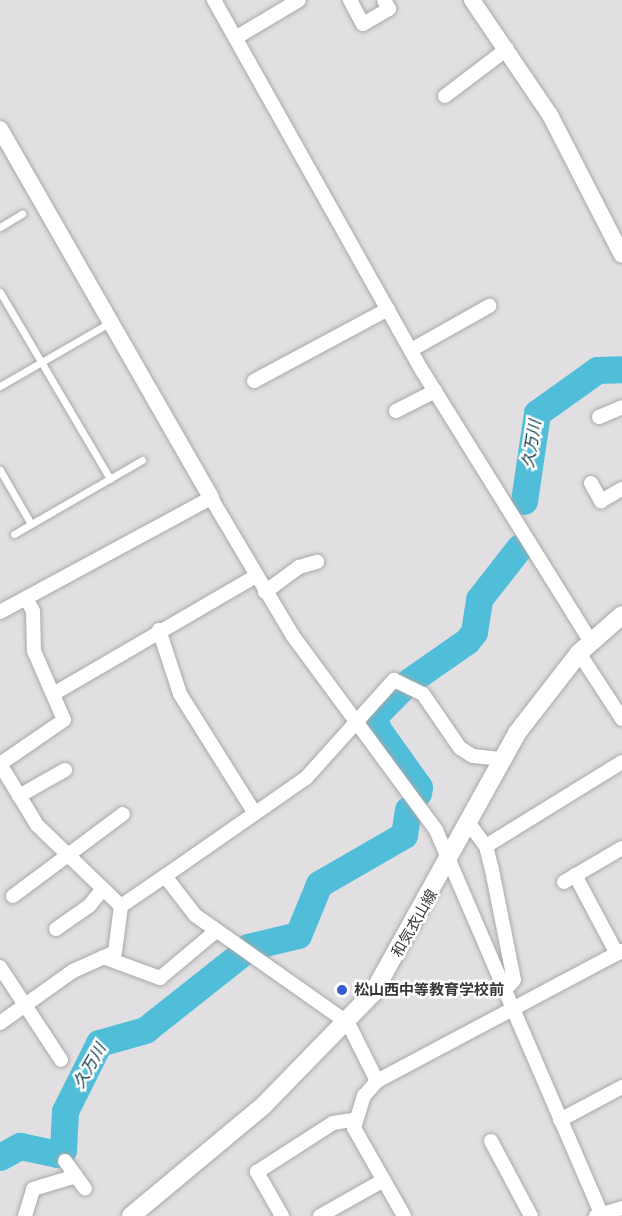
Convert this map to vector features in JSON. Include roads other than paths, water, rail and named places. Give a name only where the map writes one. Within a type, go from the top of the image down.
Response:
[{"type":"main road","name":"和気衣山線","points":[[134,1215],[264,1106],[348,1023],[373,993],[451,861],[503,759],[547,690],[585,648],[622,615]]},
{"type":"street","points":[[214,0],[411,350],[585,648],[622,719]]},
{"type":"street","points":[[237,38],[299,0]]},
{"type":"street","points":[[350,0],[363,24],[389,9],[384,0]]},
{"type":"street","points":[[472,0],[507,49],[583,173],[622,255]]},
{"type":"street","points":[[446,96],[507,49]]},
{"type":"street","points":[[0,129],[113,321],[256,576],[355,720],[436,830],[600,1215],[622,1208]]},
{"type":"street","points":[[411,350],[489,306]]},
{"type":"street","points":[[254,381],[388,309]]},
{"type":"street","points":[[396,411],[435,391]]},
{"type":"street","points":[[599,417],[622,407]]},
{"type":"street","points":[[591,483],[601,501],[622,489]]},
{"type":"street","points":[[0,612],[211,498]]},
{"type":"street","points":[[266,592],[299,567],[317,562]]},
{"type":"street","points":[[55,693],[159,630],[256,576]]},
{"type":"street","points":[[26,598],[33,611],[34,651],[64,713],[61,726],[0,764],[37,825],[122,906]]},
{"type":"street","points":[[159,630],[180,694],[254,812]]},
{"type":"street","points":[[122,906],[322,764],[355,720],[393,680],[423,694],[460,748],[473,756],[503,759]]},
{"type":"street","points":[[486,846],[622,762]]},
{"type":"street","points":[[19,796],[65,770]]},
{"type":"street","points":[[13,896],[123,814]]},
{"type":"street","points":[[470,825],[486,846],[514,980],[505,990]]},
{"type":"street","points":[[404,1216],[362,1149],[353,1120],[377,1081],[513,1013],[620,952],[570,879],[622,848]]},
{"type":"street","points":[[165,876],[195,915],[348,1023],[377,1081]]},
{"type":"street","points":[[56,929],[89,906],[103,889]]},
{"type":"street","points":[[0,1023],[24,1004],[119,945],[122,906]]},
{"type":"street","points":[[103,957],[160,978],[216,931]]},
{"type":"street","points":[[0,967],[61,1060]]},
{"type":"street","points":[[560,1120],[622,1087]]},
{"type":"street","points":[[282,1216],[257,1172],[333,1123],[353,1120]]},
{"type":"street","points":[[491,1141],[531,1216]]},
{"type":"street","points":[[65,1161],[85,1189]]},
{"type":"street","points":[[26,1216],[33,1189],[76,1176]]},
{"type":"street","points":[[320,1216],[382,1181]]},
{"type":"lane","points":[[0,227],[22,214]]},
{"type":"lane","points":[[0,292],[110,479]]},
{"type":"lane","points":[[0,386],[113,321]]},
{"type":"lane","points":[[14,534],[142,460]]},
{"type":"lane","points":[[0,470],[31,524]]},
{"type":"waterway","name":"久万川","points":[[524,501],[537,413],[597,370],[622,369]]},
{"type":"waterway","name":"久万川","points":[[408,682],[467,641],[474,632],[479,599],[519,548]]},
{"type":"waterway","name":"久万川","points":[[402,688],[375,715],[377,728],[419,787],[418,793]]},
{"type":"waterway","name":"久万川","points":[[248,947],[298,935],[319,884],[404,835],[408,809]]},
{"type":"waterway","name":"久万川","points":[[0,1157],[20,1146],[57,1154],[63,1150],[65,1111],[99,1043],[145,1030],[241,954]]},
{"type":"place","name":"松山西中等教育学校前","points":[[342,990]]}]
